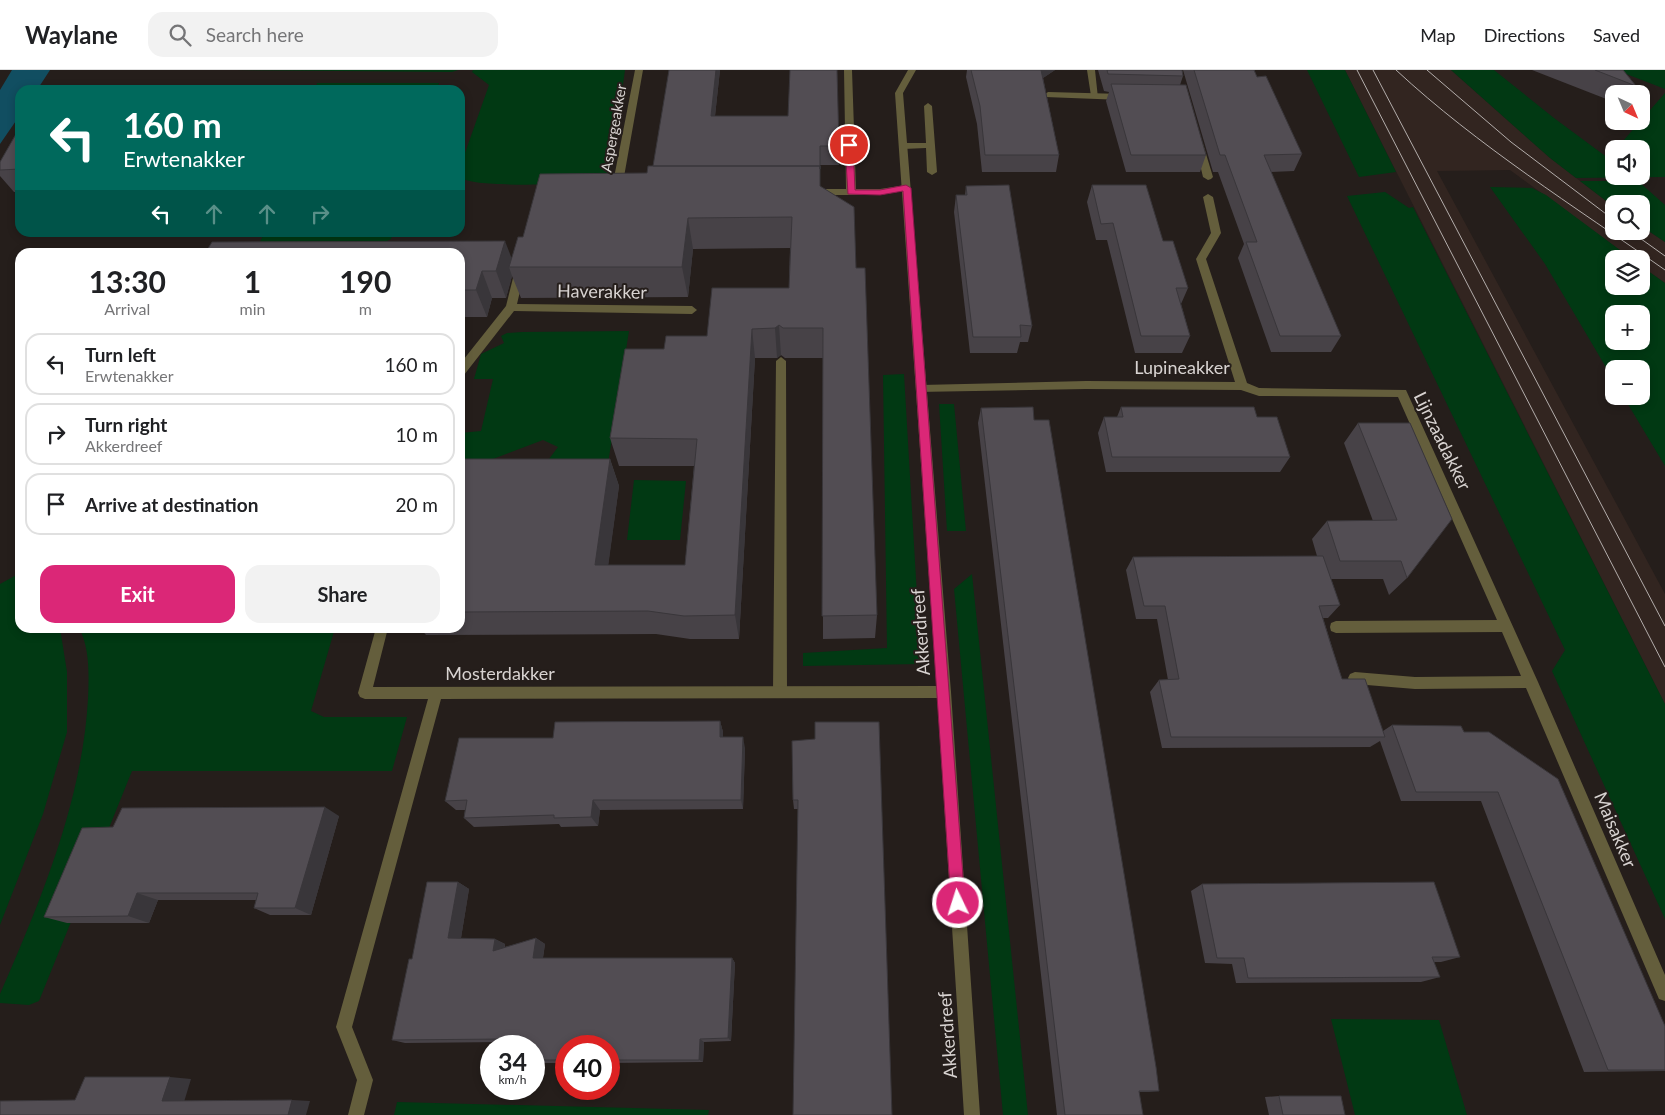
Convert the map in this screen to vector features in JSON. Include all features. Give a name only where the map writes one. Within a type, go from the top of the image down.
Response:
[{"type":"street","name":"Aspergeakker","points":[[617,192],[639,70]]},
{"type":"street","points":[[848,70],[851,192]]},
{"type":"street","name":"Akkerdreef","points":[[912,70],[899,93],[944,692],[972,1115]]},
{"type":"street","points":[[1091,70],[1095,96]]},
{"type":"street","points":[[1048,95],[1131,97]]},
{"type":"street","points":[[928,106],[932,172]]},
{"type":"street","points":[[1196,135],[1208,177]]},
{"type":"street","points":[[903,146],[930,145]]},
{"type":"street","points":[[802,192],[880,192],[906,188]]},
{"type":"street","name":"Lupineakker","points":[[922,389],[1086,385],[1242,386],[1201,258],[1216,232],[1208,197]]},
{"type":"street","points":[[465,366],[511,307],[524,256]]},
{"type":"street","name":"Haverakker","points":[[511,307],[692,310]]},
{"type":"street","points":[[780,692],[781,361]]},
{"type":"street","name":"Lijnzaadakker","points":[[1242,386],[1259,392],[1402,393],[1516,649]]},
{"type":"street","points":[[1336,627],[1506,626]]},
{"type":"street","points":[[381,633],[365,693],[436,693]]},
{"type":"street","name":"Maisakker","points":[[1516,649],[1665,993]]},
{"type":"street","points":[[1355,678],[1415,683],[1531,682]]},
{"type":"street","name":"Mosterdakker","points":[[356,1115],[365,1080],[344,1027],[436,693],[944,692]]},
{"type":"shaded area","points":[[1345,70],[1451,70],[1550,158],[1605,200],[1605,239],[1510,170],[1437,171],[1665,594],[1665,704]]},
{"type":"shaded area","points":[[1650,232],[1665,242],[1665,283],[1650,272],[1650,250],[1620,250],[1606,240],[1650,240]]},
{"type":"green space","points":[[236,70],[458,70],[452,72]]},
{"type":"green space","points":[[473,70],[625,70],[616,136],[606,183],[508,184],[465,179],[465,153],[489,85],[472,72]]},
{"type":"green space","points":[[1307,70],[1345,70],[1396,172],[1359,177]]},
{"type":"green space","points":[[1451,70],[1494,70],[1605,156],[1605,178],[1576,178],[1550,158]]},
{"type":"green space","points":[[1616,70],[1665,70],[1665,89]]},
{"type":"green space","points":[[317,83],[439,83],[438,85],[316,85]]},
{"type":"green space","points":[[1665,93],[1665,177],[1650,177],[1650,140],[1624,140],[1633,130],[1650,130],[1650,110]]},
{"type":"green space","points":[[1580,181],[1605,181],[1605,185],[1642,185],[1665,205],[1665,242],[1650,232],[1650,195],[1605,195],[1605,200]]},
{"type":"green space","points":[[1490,187],[1532,188],[1546,195],[1620,250],[1605,250],[1605,295],[1650,295],[1650,272],[1665,283],[1665,466],[1628,405],[1650,405],[1650,360],[1605,360],[1605,366],[1545,264]]},
{"type":"green space","points":[[1385,192],[1409,208],[1413,207],[1665,704],[1665,919],[1552,671],[1565,650],[1347,196]]},
{"type":"green space","points":[[262,237],[392,237],[385,242],[259,244]]},
{"type":"green space","points":[[629,331],[606,476],[537,475],[558,447],[543,440],[477,465],[465,472],[465,433],[481,431],[493,379],[474,379],[481,354],[504,343],[501,336],[507,333]]},
{"type":"green space","points":[[904,374],[921,664],[803,666],[803,653],[887,648],[883,375]]},
{"type":"green space","points":[[939,404],[954,404],[966,531],[947,531]]},
{"type":"green space","points":[[634,480],[686,481],[680,540],[627,540]]},
{"type":"green space","points":[[972,574],[1028,1115],[1003,1115],[954,589]]},
{"type":"green space","points":[[15,576],[15,633],[61,633],[67,672],[67,732],[43,814],[0,925],[0,584]]},
{"type":"green space","points":[[82,633],[334,633],[311,711],[324,717],[407,717],[392,771],[132,771],[39,1001],[29,1005],[0,1003],[0,994],[30,923],[57,850],[77,775],[84,737],[89,681],[87,653]]},
{"type":"green space","points":[[1331,1019],[1439,1020],[1467,1115],[1355,1115]]},
{"type":"green space","points":[[397,1102],[709,1110],[708,1115],[394,1115]]},
{"type":"water","points":[[12,70],[50,70],[40,85],[15,85],[15,122],[0,144],[0,90]]},
{"type":"building","points":[[669,70],[716,70],[711,116],[788,116],[790,70],[837,70],[839,146],[820,146],[820,166],[653,166]]},
{"type":"building","points":[[971,70],[1041,70],[1059,155],[985,155],[980,106]]},
{"type":"building","points":[[1107,70],[1182,70],[1183,76],[1108,74]]},
{"type":"building","points":[[1194,70],[1254,70],[1257,77],[1266,76],[1302,154],[1264,155],[1341,336],[1280,336],[1246,242],[1257,242],[1225,155],[1220,155]]},
{"type":"building","points":[[1595,70],[1623,70],[1635,85]]},
{"type":"building","points":[[1111,84],[1186,85],[1206,155],[1131,155]]},
{"type":"building","points":[[15,136],[15,169],[0,170],[0,162]]},
{"type":"building","points":[[648,166],[820,166],[820,186],[854,207],[856,268],[865,268],[877,615],[822,616],[823,328],[783,328],[779,325],[775,328],[752,329],[735,615],[684,616],[648,611],[465,612],[465,459],[610,459],[595,565],[685,565],[697,439],[610,438],[625,349],[664,349],[666,336],[707,336],[712,288],[789,288],[792,217],[688,218],[682,267],[509,267],[518,237],[523,237],[540,174],[647,173]]},
{"type":"building","points":[[1009,185],[1032,326],[1020,325],[1021,337],[973,337],[956,195],[967,195],[966,186]]},
{"type":"building","points":[[1092,185],[1146,185],[1163,241],[1173,241],[1188,288],[1176,288],[1190,336],[1141,336],[1113,223],[1101,224]]},
{"type":"building","points":[[505,241],[496,271],[482,271],[476,290],[465,290],[465,248],[208,248],[212,242]]},
{"type":"building","points":[[1033,407],[1034,420],[1049,420],[1156,1067],[1159,1091],[1139,1091],[1143,1115],[1065,1115],[981,408]]},
{"type":"building","points":[[1121,407],[1254,407],[1257,417],[1277,417],[1290,457],[1112,457],[1104,417],[1123,417]]},
{"type":"building","points":[[1358,423],[1410,423],[1452,519],[1407,578],[1401,561],[1340,561],[1327,521],[1397,520]]},
{"type":"building","points":[[1323,556],[1340,605],[1319,606],[1342,679],[1365,679],[1385,737],[1171,737],[1159,680],[1179,679],[1165,606],[1144,606],[1133,557]]},
{"type":"building","points":[[720,721],[720,737],[743,737],[741,800],[593,800],[591,817],[554,818],[554,815],[464,818],[467,800],[445,801],[459,738],[553,738],[555,722]]},
{"type":"building","points":[[815,722],[879,722],[892,1115],[793,1115],[798,800],[793,800],[792,741],[815,739]]},
{"type":"building","points":[[1392,725],[1461,726],[1464,732],[1489,732],[1558,779],[1665,1026],[1665,1070],[1608,1070],[1498,792],[1416,792]]},
{"type":"building","points":[[325,807],[295,908],[254,908],[258,893],[137,893],[128,916],[44,917],[82,828],[113,827],[122,808]]},
{"type":"building","points":[[427,882],[458,882],[448,938],[495,939],[493,951],[536,938],[533,958],[732,958],[728,1038],[700,1039],[699,1060],[620,1060],[620,1035],[555,1035],[555,1060],[545,1060],[545,1035],[480,1035],[480,1039],[392,1040],[409,959],[412,959]]},
{"type":"building","points":[[1434,882],[1460,957],[1432,957],[1440,977],[1248,978],[1244,958],[1217,958],[1202,884]]},
{"type":"building","points":[[85,1077],[170,1077],[162,1101],[292,1100],[288,1115],[0,1115],[0,1101],[75,1100]]},
{"type":"building","points":[[1279,1096],[1341,1096],[1345,1115],[1283,1115]]},
{"type":"tram line","points":[[1357,70],[1665,667]]},
{"type":"tram line","points":[[1373,70],[1665,626]]},
{"type":"tram line","points":[[1396,70],[1427,98],[1493,150],[1665,270]]},
{"type":"tram line","points":[[1427,70],[1511,142],[1605,213]]},
{"type":"tram line","points":[[1643,240],[1665,256]]},
{"type":"route","points":[[849,145],[851,192],[880,192],[906,188],[958,903]]}]
